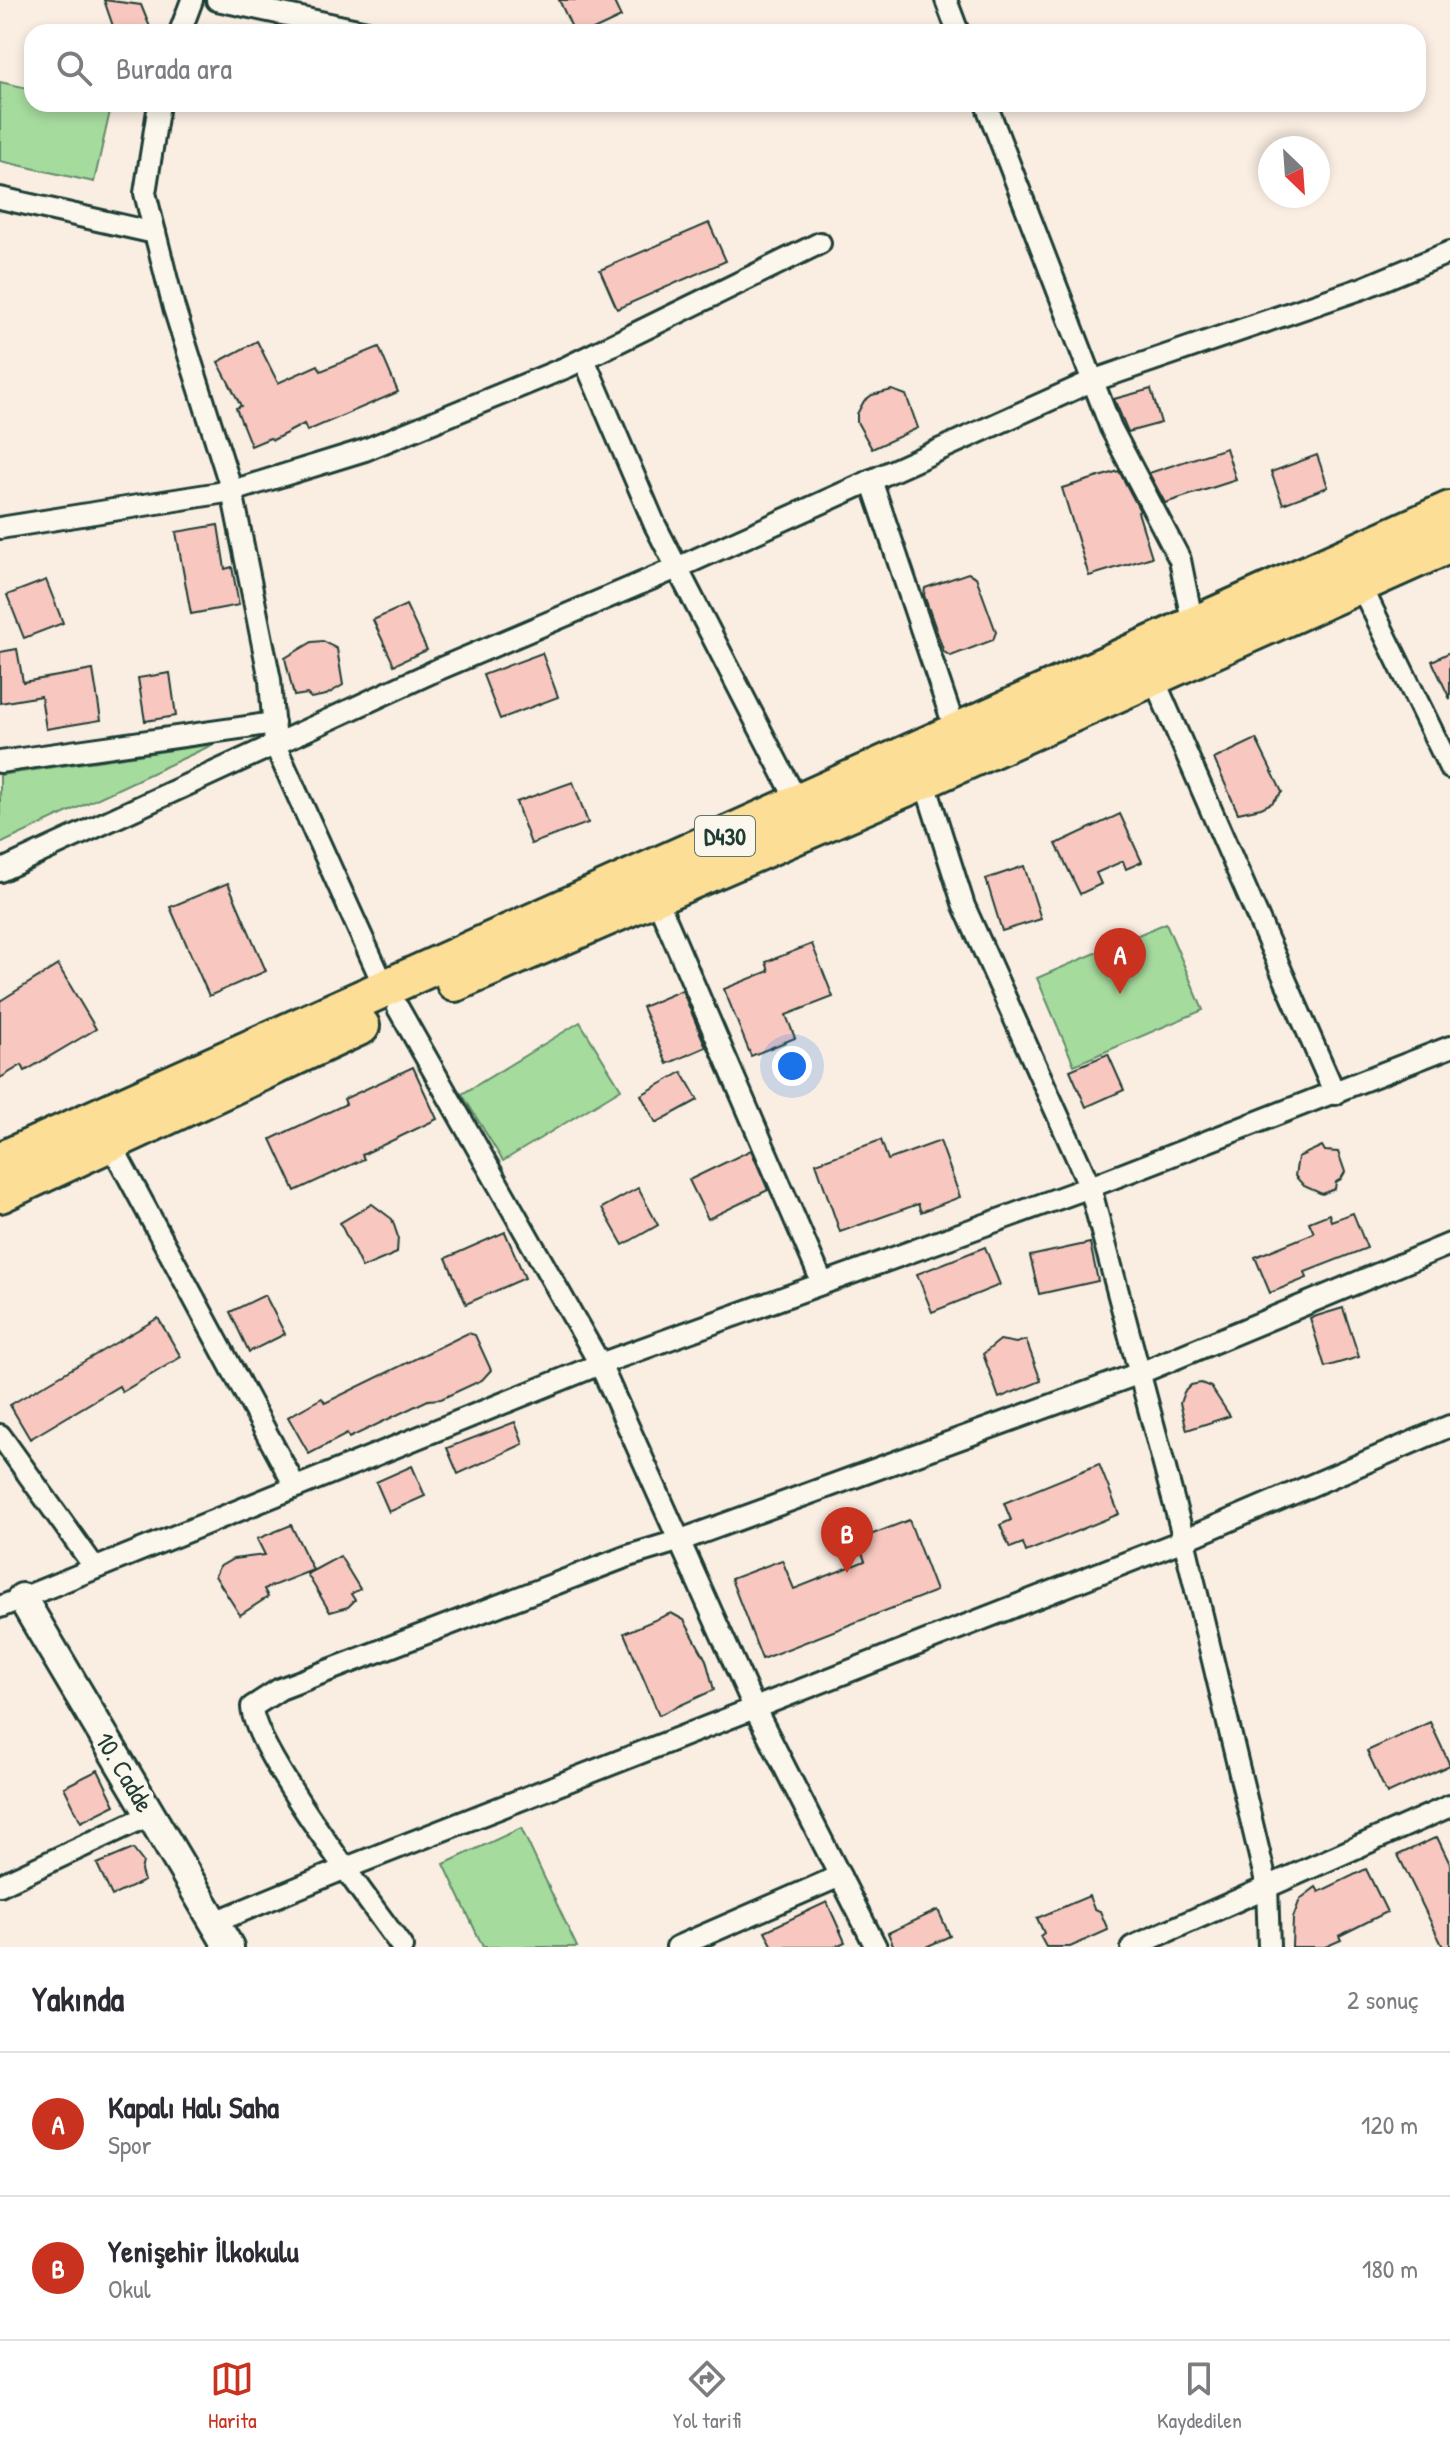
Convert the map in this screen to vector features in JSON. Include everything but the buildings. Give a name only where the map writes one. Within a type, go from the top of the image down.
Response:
[{"type":"highway","name":"D430","points":[[0,1194],[111,1144],[391,998],[798,803],[1450,510]]},
{"type":"highway","name":"D430","points":[[0,1161],[391,998],[656,897],[1450,544]]},
{"type":"street","points":[[183,24],[192,0]]},
{"type":"street","points":[[217,0],[330,24]]},
{"type":"street","points":[[946,0],[955,24]]},
{"type":"street","points":[[158,112],[145,193],[174,308],[232,491],[270,680],[275,745],[391,998],[600,1364],[754,1707],[876,1947]]},
{"type":"street","points":[[989,112],[1111,428],[1180,560],[1193,625]]},
{"type":"street","points":[[0,198],[155,233]]},
{"type":"street","points":[[0,528],[232,491],[365,450],[584,359],[820,243]]},
{"type":"street","points":[[0,871],[439,669],[677,568],[1092,381],[1363,288],[1450,252]]},
{"type":"street","points":[[584,359],[655,525],[798,803]]},
{"type":"street","points":[[871,480],[956,732]]},
{"type":"street","points":[[1360,584],[1450,768]]},
{"type":"street","points":[[1153,677],[1335,1094]]},
{"type":"street","points":[[0,762],[274,723]]},
{"type":"street","points":[[924,780],[964,906],[1090,1187],[1184,1540],[1267,1886],[1269,1947]]},
{"type":"street","points":[[656,897],[822,1282]]},
{"type":"street","points":[[11,1602],[600,1364],[1090,1187],[1450,1047]]},
{"type":"street","points":[[111,1144],[295,1486]]},
{"type":"street","points":[[402,1947],[264,1742],[252,1719],[252,1707],[280,1689],[628,1556],[681,1540],[1140,1373],[1450,1244]]},
{"type":"street","points":[[215,1922],[1184,1540],[1450,1426]]},
{"type":"street","points":[[0,1435],[95,1568]]},
{"type":"street","name":"10. Cadde","points":[[11,1602],[150,1815],[229,1947]]},
{"type":"street","points":[[1132,1947],[1450,1806]]},
{"type":"street","points":[[0,1885],[150,1815]]},
{"type":"street","points":[[677,1947],[840,1876]]},
{"type":"green space","points":[[0,82],[24,87],[24,112],[110,112],[94,182],[0,161]]},
{"type":"green space","points":[[214,744],[0,844],[0,775]]},
{"type":"green space","points":[[1166,923],[1203,1010],[1074,1065],[1037,978]]},
{"type":"green space","points":[[580,1022],[621,1089],[503,1161],[462,1094]]},
{"type":"green space","points":[[521,1828],[577,1947],[483,1947],[444,1864]]},
{"type":"place","name":"Kapalı Halı Saha","points":[[1120,994]]},
{"type":"place","name":"Yenişehir İlkokulu","points":[[847,1573]]}]
